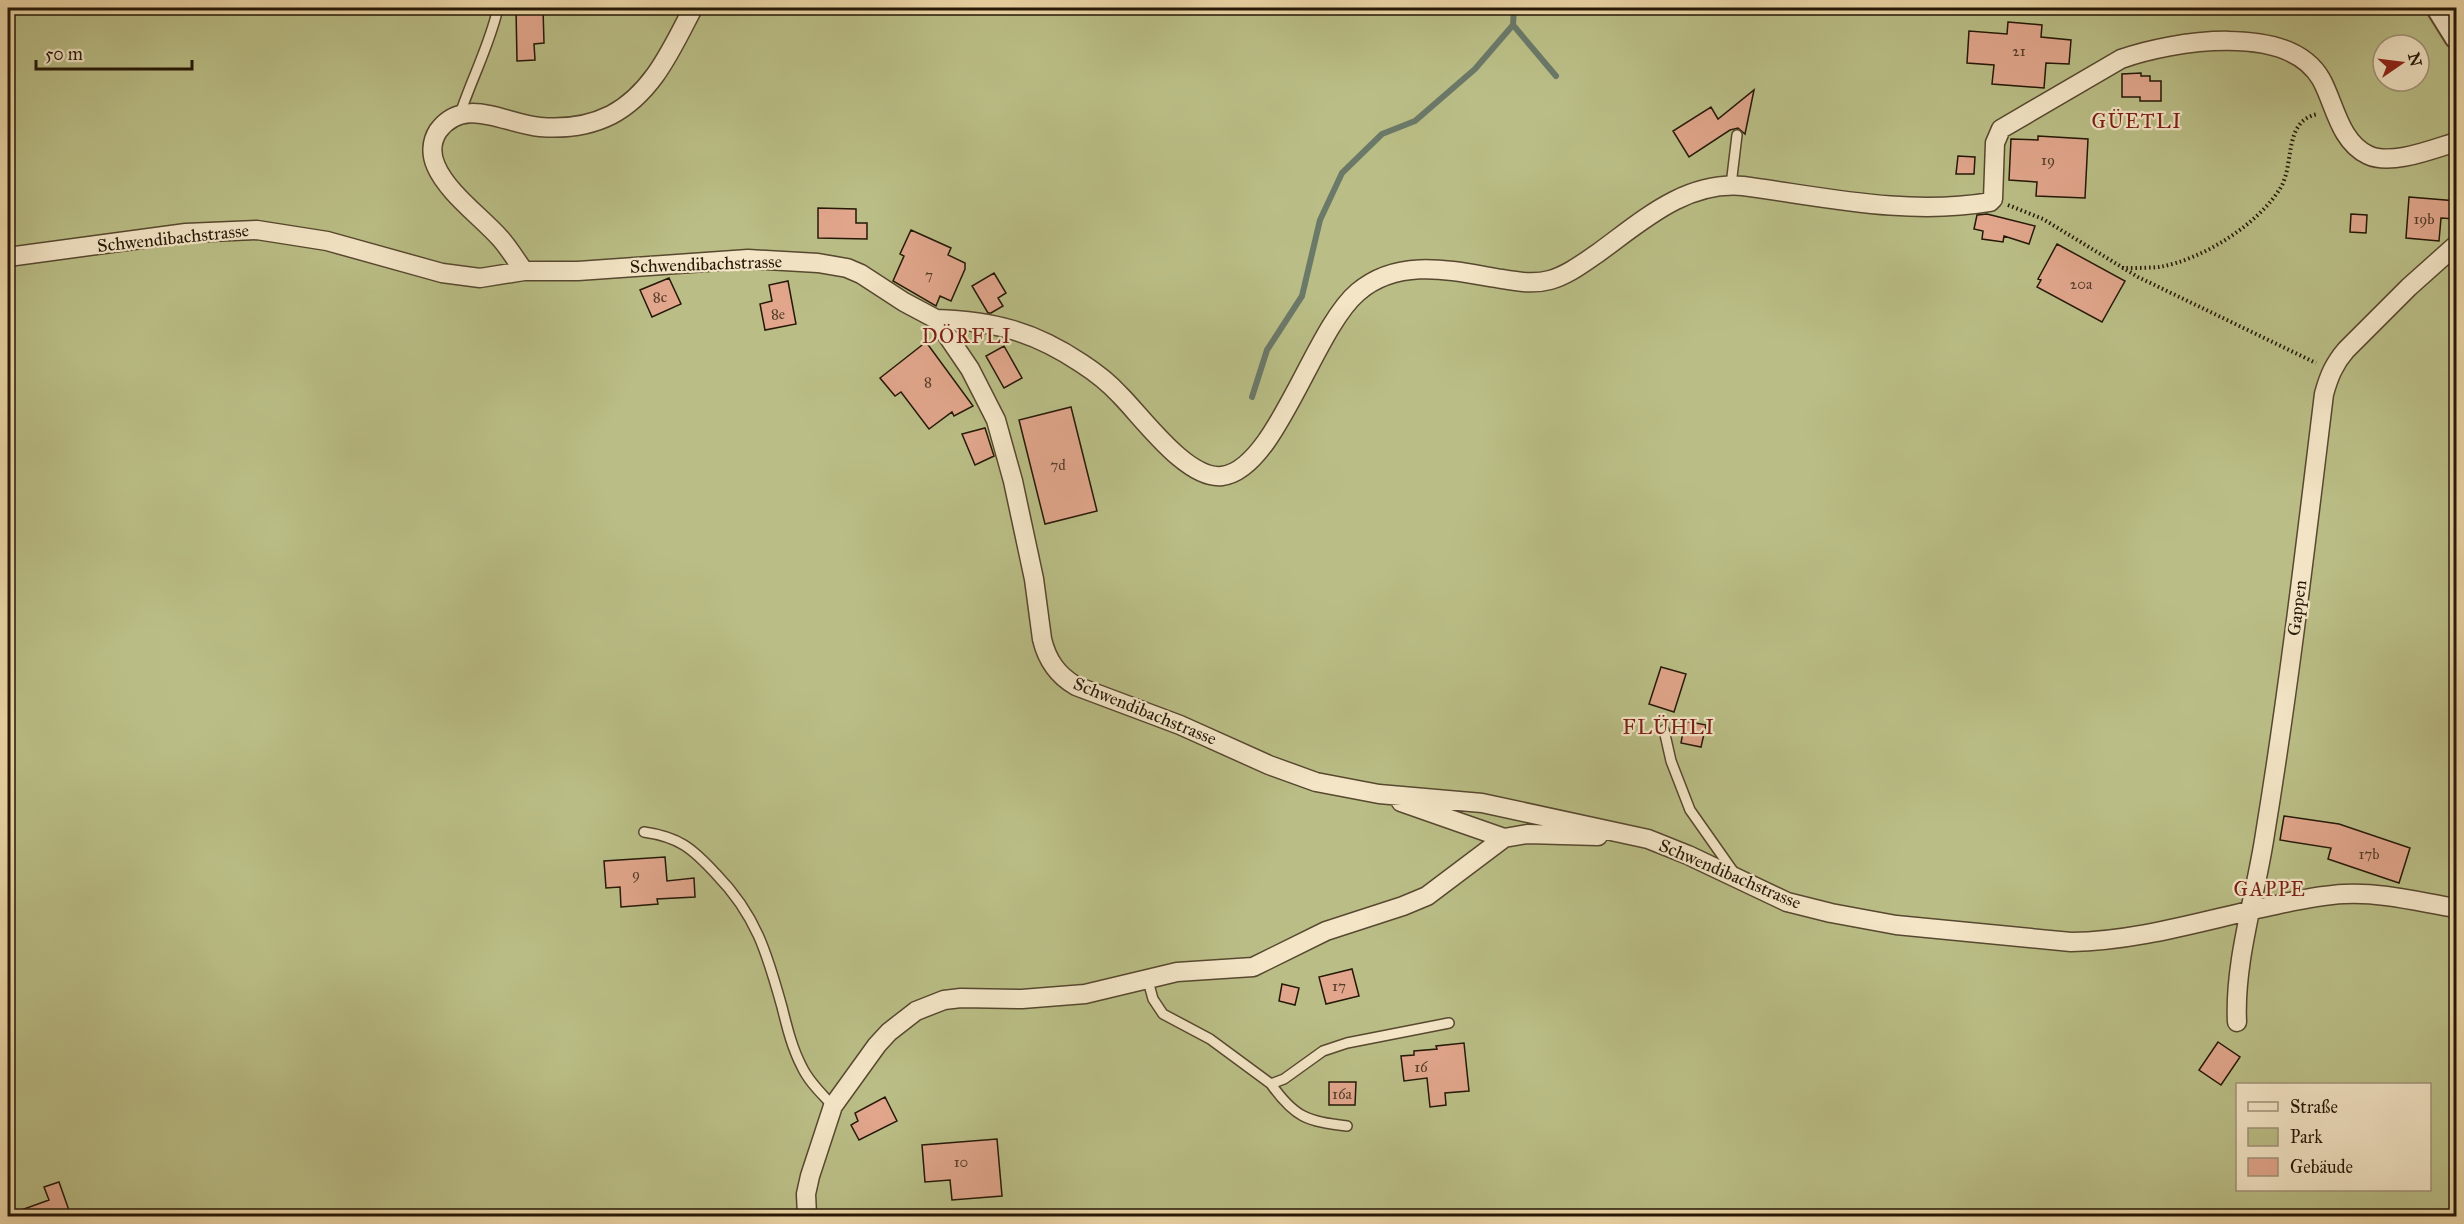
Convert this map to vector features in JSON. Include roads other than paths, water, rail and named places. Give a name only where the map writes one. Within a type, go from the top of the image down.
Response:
[{"type":"street","points":[[524,271],[500,238],[451,188],[436,168],[432,149],[436,133],[444,124],[460,114],[480,113],[528,125],[557,128],[580,125],[611,115],[640,93],[665,62],[693,8]]},
{"type":"street","points":[[2438,8],[2457,37]]},
{"type":"street","points":[[936,319],[995,324],[1015,329],[1082,363],[1118,392],[1188,465],[1210,476],[1220,477],[1239,472],[1258,455],[1270,438],[1326,332],[1342,308],[1367,285],[1394,273],[1427,268],[1522,282],[1543,282],[1555,279],[1575,269],[1652,213],[1682,196],[1711,186],[1731,185],[1901,208],[1958,207],[1993,200],[1995,143],[1997,135],[2005,125],[2121,59],[2157,48],[2243,42],[2280,48],[2306,61],[2320,78],[2334,112],[2354,144],[2369,155],[2379,158],[2400,157],[2457,142]]},
{"type":"street","name":"Schwendibachstrasse","points":[[8,256],[186,233],[256,230],[327,241],[464,277],[491,278],[524,271],[578,271],[748,259],[819,263],[847,268],[936,319],[970,369],[996,420],[1027,545],[1042,639],[1045,651],[1058,672],[1076,686],[1209,737],[1285,771],[1334,787],[1379,794],[1482,803],[1624,834],[1666,845],[1787,902],[1896,925],[2071,942],[2119,939],[2148,934],[2250,910],[2325,896],[2359,894],[2390,896],[2457,908]]},
{"type":"street","name":"Gappen","points":[[2237,1022],[2236,1001],[2250,910],[2265,837],[2296,620],[2324,394],[2331,369],[2346,350],[2409,287],[2457,245]]},
{"type":"street","points":[[1379,794],[1504,838]]},
{"type":"street","points":[[807,1216],[806,1194],[810,1176],[833,1106],[866,1057],[889,1032],[916,1011],[929,1005],[961,998],[1022,999],[1085,994],[1148,977],[1203,969],[1242,969],[1263,963],[1326,931],[1427,896],[1504,838],[1527,834],[1585,836],[1624,834]]},
{"type":"lane","points":[[460,114],[488,42],[498,8]]},
{"type":"lane","points":[[1731,185],[1737,135]]},
{"type":"lane","points":[[1664,730],[1671,761],[1690,810],[1737,878]]},
{"type":"lane","points":[[644,832],[672,837],[690,849],[724,882],[747,912],[766,953],[797,1058],[808,1077],[833,1106]]},
{"type":"lane","points":[[1148,977],[1153,999],[1163,1014],[1210,1039],[1271,1084],[1282,1100],[1296,1113],[1316,1122],[1347,1126]]},
{"type":"lane","points":[[1271,1084],[1284,1079],[1323,1051],[1347,1043],[1449,1023]]},
{"type":"waterway","points":[[1252,397],[1267,350],[1302,296],[1320,220],[1342,173],[1382,134],[1415,121],[1475,69],[1513,25],[1514,8]]},
{"type":"waterway","points":[[1513,25],[1556,76]]},
{"type":"district","name":"GÜETLI","points":[[2137,121]]},
{"type":"district","name":"DÖRFLI","points":[[967,336]]},
{"type":"district","name":"FLÜHLI","points":[[1669,727]]},
{"type":"district","name":"GAPPE","points":[[2270,889]]}]
